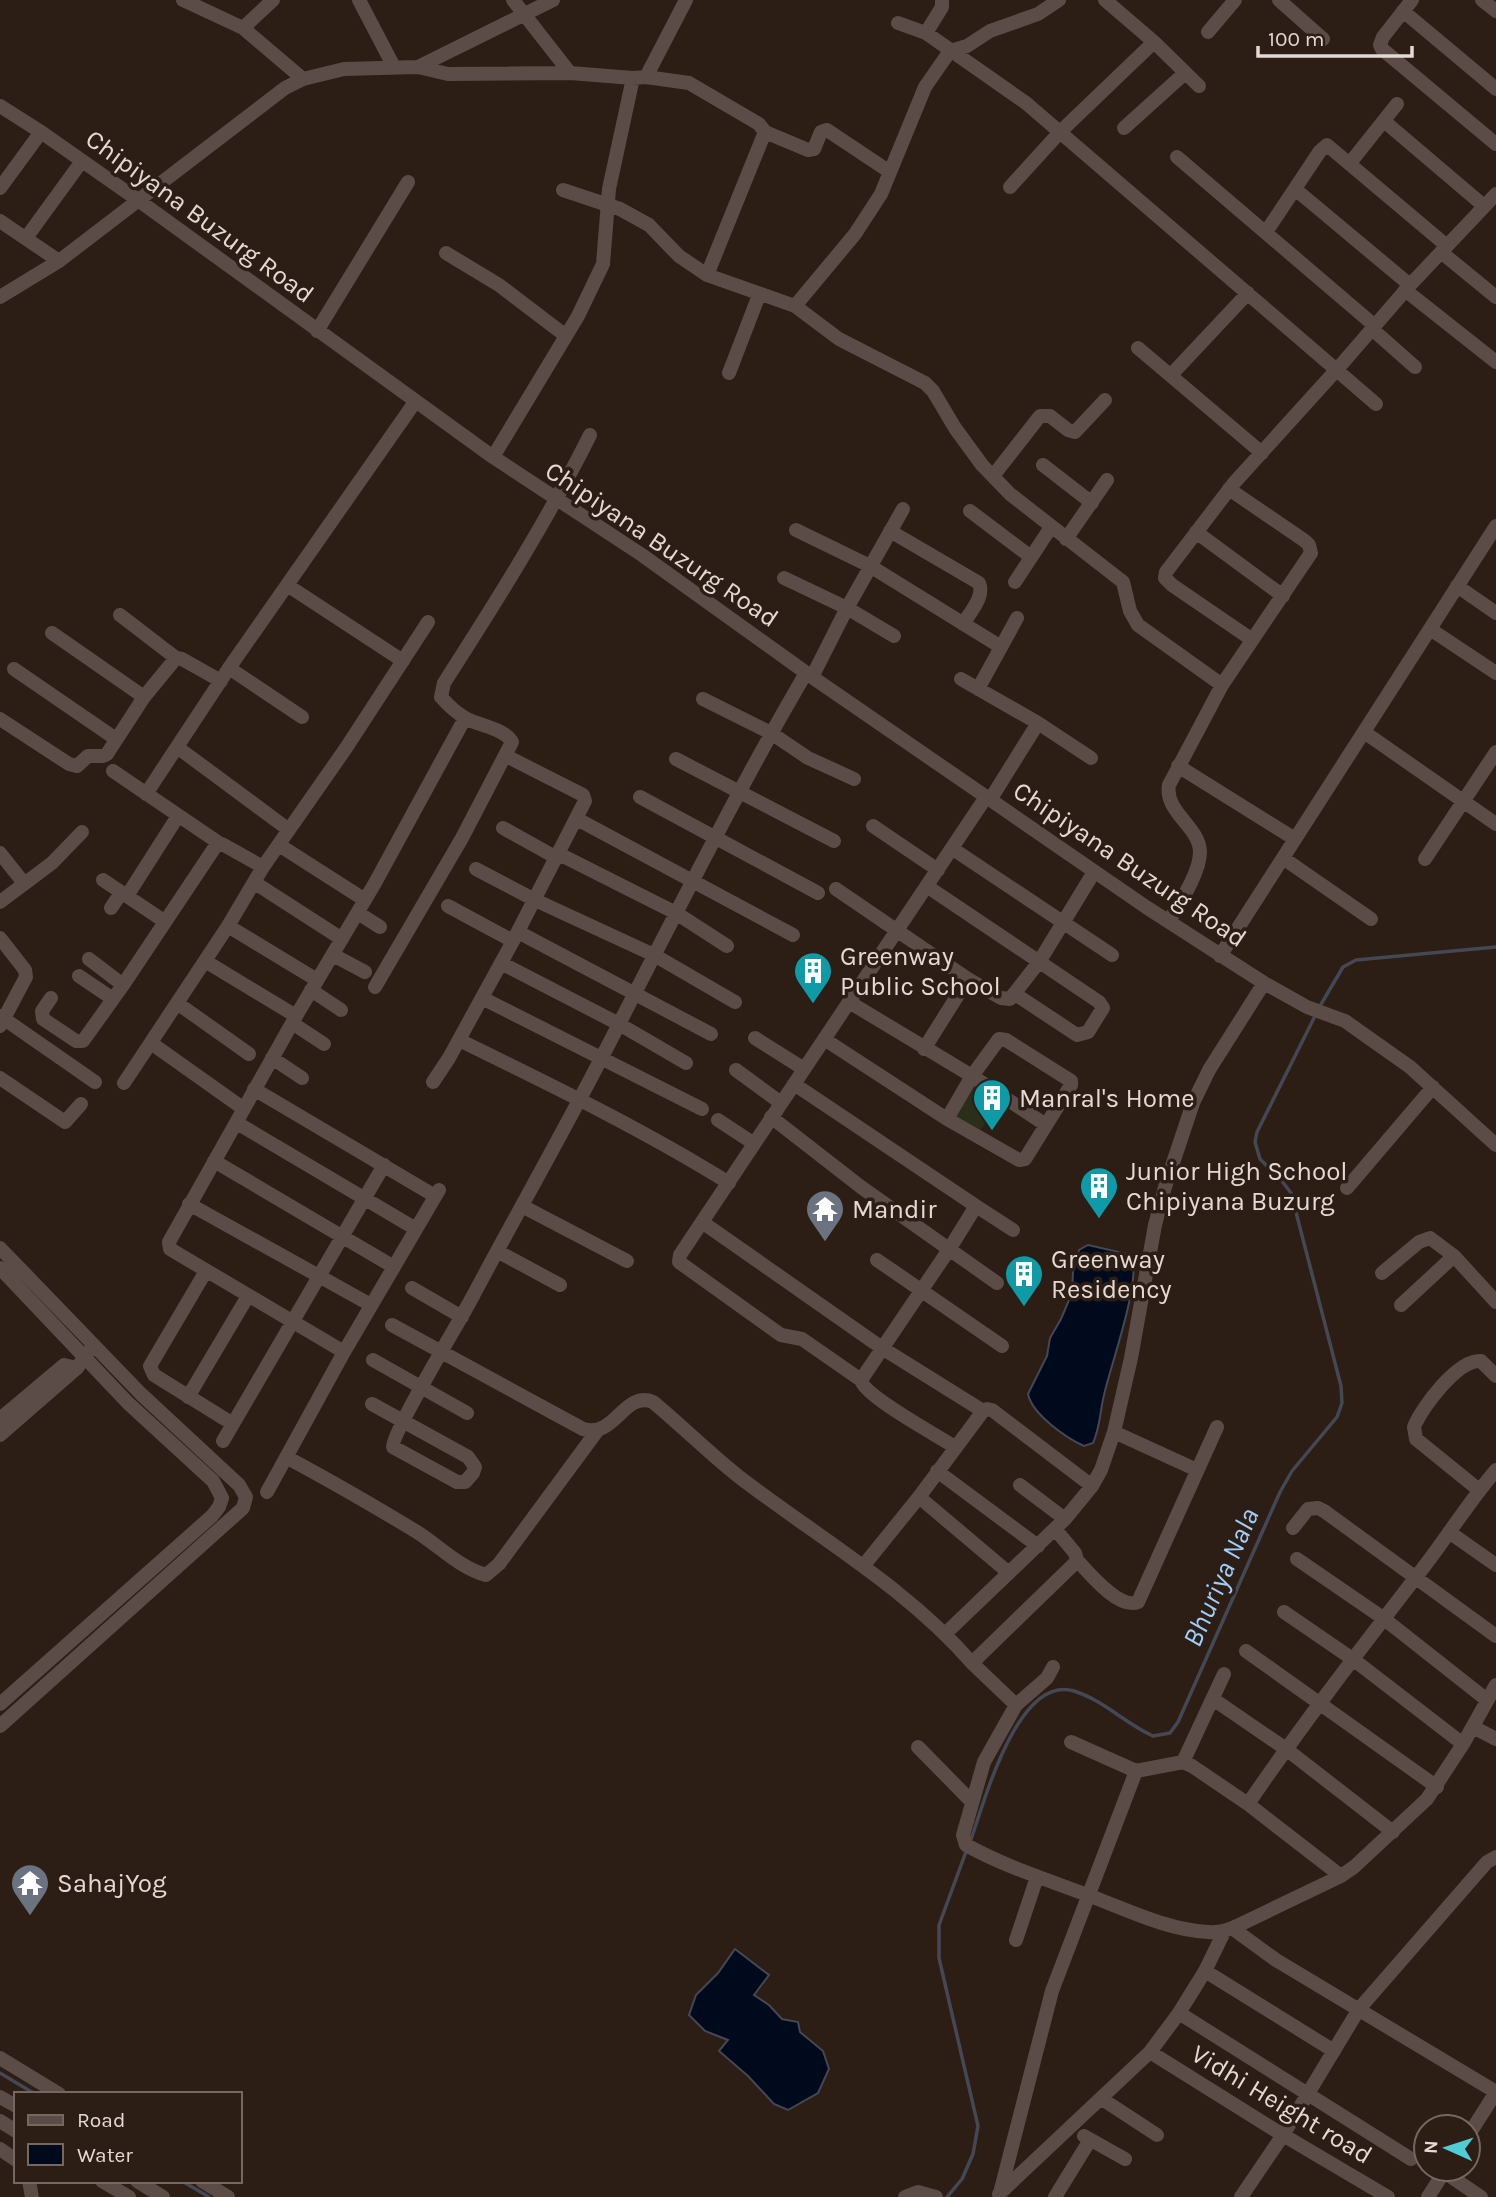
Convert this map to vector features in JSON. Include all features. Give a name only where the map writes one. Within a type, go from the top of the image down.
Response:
[{"type":"street","points":[[183,0],[243,28],[303,79]]},
{"type":"street","points":[[243,28],[273,0]]},
{"type":"street","points":[[359,0],[394,67]]},
{"type":"street","points":[[513,0],[570,74]]},
{"type":"street","points":[[418,66],[553,0]]},
{"type":"street","points":[[493,457],[584,305],[603,264],[609,189],[639,77],[686,0]]},
{"type":"street","points":[[926,33],[942,7],[942,0]]},
{"type":"street","points":[[795,306],[855,234],[881,194],[925,87],[950,51],[967,46],[990,31],[1038,14],[1059,0]]},
{"type":"street","points":[[1105,0],[1199,86]]},
{"type":"street","points":[[1208,32],[1235,0]]},
{"type":"street","points":[[1279,0],[1323,39]]},
{"type":"street","points":[[1482,0],[1496,11]]},
{"type":"street","points":[[1496,89],[1408,6],[1380,41],[1382,49],[1496,144]]},
{"type":"street","points":[[898,23],[926,33],[1008,89],[1376,404]]},
{"type":"street","points":[[1010,187],[1060,132],[1154,42]]},
{"type":"street","points":[[0,297],[59,261],[271,97],[303,79],[344,69],[418,66],[448,74],[570,74],[678,80],[700,88],[760,124],[765,132],[807,150],[814,149],[821,132],[827,130],[890,172]]},
{"type":"street","points":[[1124,128],[1185,73]]},
{"type":"street","points":[[1350,163],[1397,104]]},
{"type":"street","name":"Chipiyana Buzurg Road","points":[[0,106],[138,200],[493,457],[556,501],[642,555],[809,675],[1094,872],[1264,983],[1307,1007],[1345,1021],[1399,1059],[1496,1145]]},
{"type":"street","points":[[1384,121],[1484,206]]},
{"type":"street","points":[[0,188],[41,132]]},
{"type":"street","points":[[707,275],[765,132]]},
{"type":"street","points":[[1266,232],[1323,147],[1329,146],[1496,297]]},
{"type":"street","points":[[1177,157],[1374,327],[1415,367]]},
{"type":"street","points":[[26,239],[82,161]]},
{"type":"street","points":[[317,331],[408,182]]},
{"type":"street","points":[[1295,189],[1496,362]]},
{"type":"street","points":[[563,190],[609,204],[649,225],[679,256],[707,275],[795,306],[839,339],[930,387],[955,428],[1010,494],[1123,582],[1133,619],[1146,633],[1222,685]]},
{"type":"street","points":[[1251,639],[1166,578],[1166,572],[1229,489],[1407,288],[1496,194]]},
{"type":"street","points":[[0,221],[59,261]]},
{"type":"street","points":[[446,253],[499,285],[566,336]]},
{"type":"street","points":[[1171,375],[1248,293]]},
{"type":"street","points":[[729,373],[759,295]]},
{"type":"street","points":[[1138,348],[1262,453]]},
{"type":"street","points":[[993,476],[1040,416],[1050,416],[1075,432],[1105,400]]},
{"type":"street","points":[[146,794],[225,674],[415,402]]},
{"type":"street","points":[[375,987],[506,756],[511,739],[466,718],[441,697],[444,683],[556,501],[590,435]]},
{"type":"street","points":[[1043,465],[1091,503]]},
{"type":"street","points":[[1066,538],[1108,480]]},
{"type":"street","points":[[1168,921],[1181,901],[1198,863],[1200,852],[1197,840],[1169,796],[1169,785],[1222,685],[1311,553],[1310,545],[1229,489]]},
{"type":"street","points":[[372,1404],[402,1421],[471,1459],[474,1466],[468,1480],[457,1482],[393,1447],[392,1443],[402,1421],[463,1317],[619,1024],[738,791],[771,733],[809,675],[903,509]]},
{"type":"street","points":[[970,511],[1031,557]]},
{"type":"street","points":[[1220,956],[1496,526]]},
{"type":"street","points":[[1015,582],[1051,527]]},
{"type":"street","points":[[796,530],[870,566],[1001,647]]},
{"type":"street","points":[[890,531],[978,583],[981,595],[963,624]]},
{"type":"street","points":[[1196,532],[1283,596]]},
{"type":"street","points":[[784,578],[847,608],[894,636]]},
{"type":"street","points":[[287,585],[404,661]]},
{"type":"street","points":[[1457,586],[1496,612]]},
{"type":"street","points":[[120,615],[176,658],[225,674],[302,717]]},
{"type":"street","points":[[978,689],[1017,618]]},
{"type":"street","points":[[124,1083],[428,622]]},
{"type":"street","points":[[1430,629],[1496,673]]},
{"type":"street","points":[[52,633],[144,697]]},
{"type":"street","points":[[0,719],[77,766],[90,755],[106,755],[144,697],[176,658]]},
{"type":"street","points":[[14,668],[116,739]]},
{"type":"street","points":[[961,680],[1038,723],[1091,758]]},
{"type":"street","points":[[703,699],[771,733],[808,758],[854,779]]},
{"type":"street","points":[[344,1352],[206,1271],[169,1246],[170,1240],[466,718]]},
{"type":"street","points":[[955,1447],[880,1400],[863,1387],[861,1380],[802,1339],[781,1335],[679,1262],[680,1255],[753,1143],[1038,723]]},
{"type":"street","points":[[1364,732],[1496,824]]},
{"type":"street","points":[[177,747],[289,830]]},
{"type":"street","points":[[433,1082],[516,937],[578,818],[584,796],[506,756]]},
{"type":"street","points":[[676,759],[834,841]]},
{"type":"street","points":[[1425,859],[1494,759]]},
{"type":"street","points":[[1178,766],[1295,839]]},
{"type":"street","points":[[113,771],[219,843],[264,867]]},
{"type":"street","points":[[640,797],[818,893]]},
{"type":"street","points":[[111,908],[124,895],[178,816]]},
{"type":"street","points":[[578,818],[793,935]]},
{"type":"street","points":[[873,826],[938,870]]},
{"type":"street","points":[[503,828],[676,913],[727,946]]},
{"type":"street","points":[[0,902],[52,863],[82,832]]},
{"type":"street","points":[[51,998],[41,1016],[80,1041],[86,1039],[219,843]]},
{"type":"street","points":[[279,845],[361,907],[380,927]]},
{"type":"street","points":[[953,849],[1112,955]]},
{"type":"street","points":[[0,853],[23,883]]},
{"type":"street","points":[[1283,858],[1371,919]]},
{"type":"street","points":[[476,869],[654,956],[735,1002]]},
{"type":"street","points":[[836,889],[968,979],[1001,998],[1010,999],[1039,962],[1094,872]]},
{"type":"street","points":[[103,880],[164,921]]},
{"type":"street","points":[[255,883],[342,939]]},
{"type":"street","points":[[928,887],[1102,1005],[1101,1013],[1088,1032],[1082,1035],[1071,1032],[1015,994]]},
{"type":"street","points":[[449,906],[635,993],[711,1034]]},
{"type":"street","points":[[228,926],[314,985],[341,1010]]},
{"type":"street","points":[[0,938],[25,970],[26,977],[1,1021],[95,1082]]},
{"type":"street","points":[[332,955],[365,972]]},
{"type":"street","points":[[89,958],[123,985]]},
{"type":"street","points":[[205,961],[294,1020],[324,1044]]},
{"type":"street","points":[[501,963],[619,1024],[686,1063]]},
{"type":"street","points":[[79,976],[113,999]]},
{"type":"street","points":[[924,1049],[968,979]]},
{"type":"street","points":[[946,1633],[1060,1524],[1092,1486],[1101,1470],[1114,1432],[1131,1359],[1155,1226],[1193,1103],[1209,1070],[1264,983]]},
{"type":"street","points":[[482,998],[702,1109]]},
{"type":"street","points":[[849,1002],[972,1076],[1046,1125]]},
{"type":"street","points":[[177,1003],[248,1054]]},
{"type":"street","points":[[755,1038],[804,1069]]},
{"type":"street","points":[[824,1039],[947,1119],[1019,1160],[1024,1159],[1046,1125],[1070,1085],[1069,1079],[1002,1039],[972,1076],[947,1119]]},
{"type":"street","points":[[459,1040],[579,1098],[729,1183]]},
{"type":"street","points":[[150,1043],[243,1109]]},
{"type":"street","points":[[272,1058],[302,1078]]},
{"type":"street","points":[[736,1070],[781,1103]]},
{"type":"street","points":[[0,1078],[65,1122],[81,1104]]},
{"type":"street","points":[[794,1084],[1013,1230]]},
{"type":"street","points":[[1347,1188],[1433,1087]]},
{"type":"street","points":[[254,1089],[384,1165],[438,1192],[344,1352],[267,1492]]},
{"type":"street","points":[[771,1117],[861,1187],[997,1283]]},
{"type":"street","points":[[718,1120],[753,1143]]},
{"type":"street","points":[[237,1123],[416,1229]]},
{"type":"street","points":[[214,1161],[394,1267]]},
{"type":"street","points":[[223,1441],[384,1165]]},
{"type":"street","points":[[189,1204],[371,1305]]},
{"type":"street","points":[[522,1206],[627,1261]]},
{"type":"street","points":[[861,1380],[923,1290],[976,1206]]},
{"type":"street","points":[[702,1222],[882,1348],[983,1411]]},
{"type":"street","points":[[1382,1273],[1427,1237],[1434,1239],[1454,1256],[1496,1302]]},
{"type":"street","points":[[0,1248],[141,1394],[243,1490],[246,1497],[243,1508],[0,1726]]},
{"type":"street","points":[[497,1251],[560,1285]]},
{"type":"street","points":[[1401,1305],[1454,1256]]},
{"type":"street","points":[[877,1260],[1002,1346]]},
{"type":"street","points":[[206,1271],[150,1366],[154,1375],[233,1424]]},
{"type":"street","points":[[0,1704],[212,1516],[222,1498],[220,1491],[205,1474],[80,1363],[2,1274]]},
{"type":"street","points":[[412,1288],[463,1317]]},
{"type":"street","points":[[188,1397],[248,1296]]},
{"type":"street","points":[[392,1325],[583,1429],[603,1429],[641,1399],[653,1402],[737,1475],[864,1565],[946,1633],[972,1663],[1016,1705]]},
{"type":"street","points":[[0,1436],[94,1347]]},
{"type":"street","points":[[373,1360],[467,1413]]},
{"type":"street","points":[[1496,1376],[1481,1361],[1472,1362],[1445,1383],[1414,1427],[1416,1438],[1481,1487],[1496,1495]]},
{"type":"street","points":[[0,1419],[64,1365],[80,1363]]},
{"type":"street","points":[[864,1565],[987,1409],[992,1410],[1092,1486]]},
{"type":"street","points":[[1020,1485],[1060,1524],[1077,1560],[1104,1588],[1127,1604],[1135,1604],[1217,1427]]},
{"type":"street","points":[[286,1457],[337,1484],[420,1534],[460,1562],[486,1575],[499,1564],[597,1431]]},
{"type":"street","points":[[1114,1432],[1197,1470]]},
{"type":"street","points":[[205,1474],[213,1461]]},
{"type":"street","points":[[1248,1804],[1286,1749],[1496,1469]]},
{"type":"street","points":[[937,1471],[1038,1546]]},
{"type":"street","points":[[919,1497],[1009,1573]]},
{"type":"street","points":[[1293,1528],[1308,1509],[1318,1508],[1417,1576],[1496,1636]]},
{"type":"street","points":[[1449,1532],[1496,1565]]},
{"type":"street","points":[[1297,1559],[1383,1618],[1487,1700]]},
{"type":"street","points":[[972,1663],[1077,1560]]},
{"type":"street","points":[[1283,1612],[1354,1660],[1463,1744]]},
{"type":"street","points":[[60,1651],[70,1663]]},
{"type":"street","points":[[1247,1651],[1437,1787]]},
{"type":"street","points":[[1053,1667],[1047,1678],[1016,1705],[990,1748],[963,1835],[972,1849],[1037,1877],[1177,1927],[1210,1933],[1228,1930],[1341,1876],[1393,1832],[1437,1787],[1496,1685]]},
{"type":"street","points":[[1184,1762],[1224,1674]]},
{"type":"street","points":[[1213,1699],[1286,1749],[1393,1832]]},
{"type":"street","points":[[1473,1727],[1496,1739]]},
{"type":"street","points":[[1071,1742],[1136,1771],[1184,1762],[1248,1804],[1341,1876]]},
{"type":"street","points":[[918,1747],[972,1801]]},
{"type":"street","points":[[998,2195],[1052,1992],[1136,1771]]},
{"type":"street","points":[[1241,2197],[1283,2135],[1359,2010],[1487,1862],[1496,1857]]},
{"type":"street","points":[[1016,1940],[1037,1877]]},
{"type":"street","points":[[1228,1930],[1496,2092],[1482,2114]]},
{"type":"street","points":[[998,2195],[1150,2052],[1179,2013],[1228,1930]]},
{"type":"street","points":[[1205,1971],[1334,2051]]},
{"type":"street","points":[[1179,2013],[1411,2159]]},
{"type":"street","name":"Vidhi Height road","points":[[1150,2052],[1388,2197]]},
{"type":"street","points":[[0,2058],[56,2092]]},
{"type":"street","points":[[1102,2099],[1157,2135]]},
{"type":"street","points":[[1071,2128],[1125,2159]]},
{"type":"street","points":[[1055,2197],[1090,2140]]},
{"type":"street","points":[[105,2183],[129,2197]]},
{"type":"street","points":[[140,2183],[163,2197]]},
{"type":"street","points":[[205,2183],[228,2197]]},
{"type":"street","points":[[1462,2183],[1481,2197]]},
{"type":"street","points":[[905,2197],[918,2192],[936,2197]]},
{"type":"green space","points":[[972,1083],[991,1097],[981,1116],[987,1120],[978,1134],[950,1119]]},
{"type":"water","points":[[1088,1245],[1132,1255],[1134,1267],[1129,1303],[1097,1431],[1093,1443],[1084,1446],[1059,1431],[1043,1417],[1028,1394],[1047,1356],[1050,1338],[1072,1293],[1073,1272],[1079,1250]]},
{"type":"water","points":[[735,1949],[769,1975],[754,1995],[769,2005],[782,2019],[798,2022],[800,2032],[823,2051],[829,2069],[818,2093],[788,2110],[774,2104],[748,2076],[719,2051],[728,2040],[705,2031],[689,2015],[696,1995],[718,1973]]},
{"type":"waterway","name":"Bhuriya Nala","points":[[1320,1006],[1343,967],[1356,960],[1496,947]]},
{"type":"waterway","name":"Bhuriya Nala","points":[[970,1842],[1006,1746],[1020,1721],[1036,1702],[1054,1691],[1074,1691],[1085,1695],[1153,1736],[1170,1733],[1178,1722],[1280,1492],[1292,1471],[1337,1417],[1342,1403],[1341,1386],[1291,1193],[1260,1159],[1255,1142],[1257,1132],[1315,1016]]},
{"type":"waterway","name":"Bhuriya Nala","points":[[947,2197],[962,2179],[973,2154],[978,2126],[939,1958],[939,1925],[967,1849]]},
{"type":"waterway","points":[[0,2073],[32,2092]]},
{"type":"waterway","points":[[185,2183],[209,2197]]},
{"type":"place","name":"Greenway Public School","points":[[813,1005]]},
{"type":"place","name":"Manral's Home","points":[[992,1132]]},
{"type":"place","name":"Junior High School Chipiyana Buzurg","points":[[1099,1220]]},
{"type":"place","name":"Mandir","points":[[825,1243]]},
{"type":"place","name":"Greenway Residency","points":[[1024,1308]]},
{"type":"place","name":"SahajYog","points":[[30,1917]]}]
